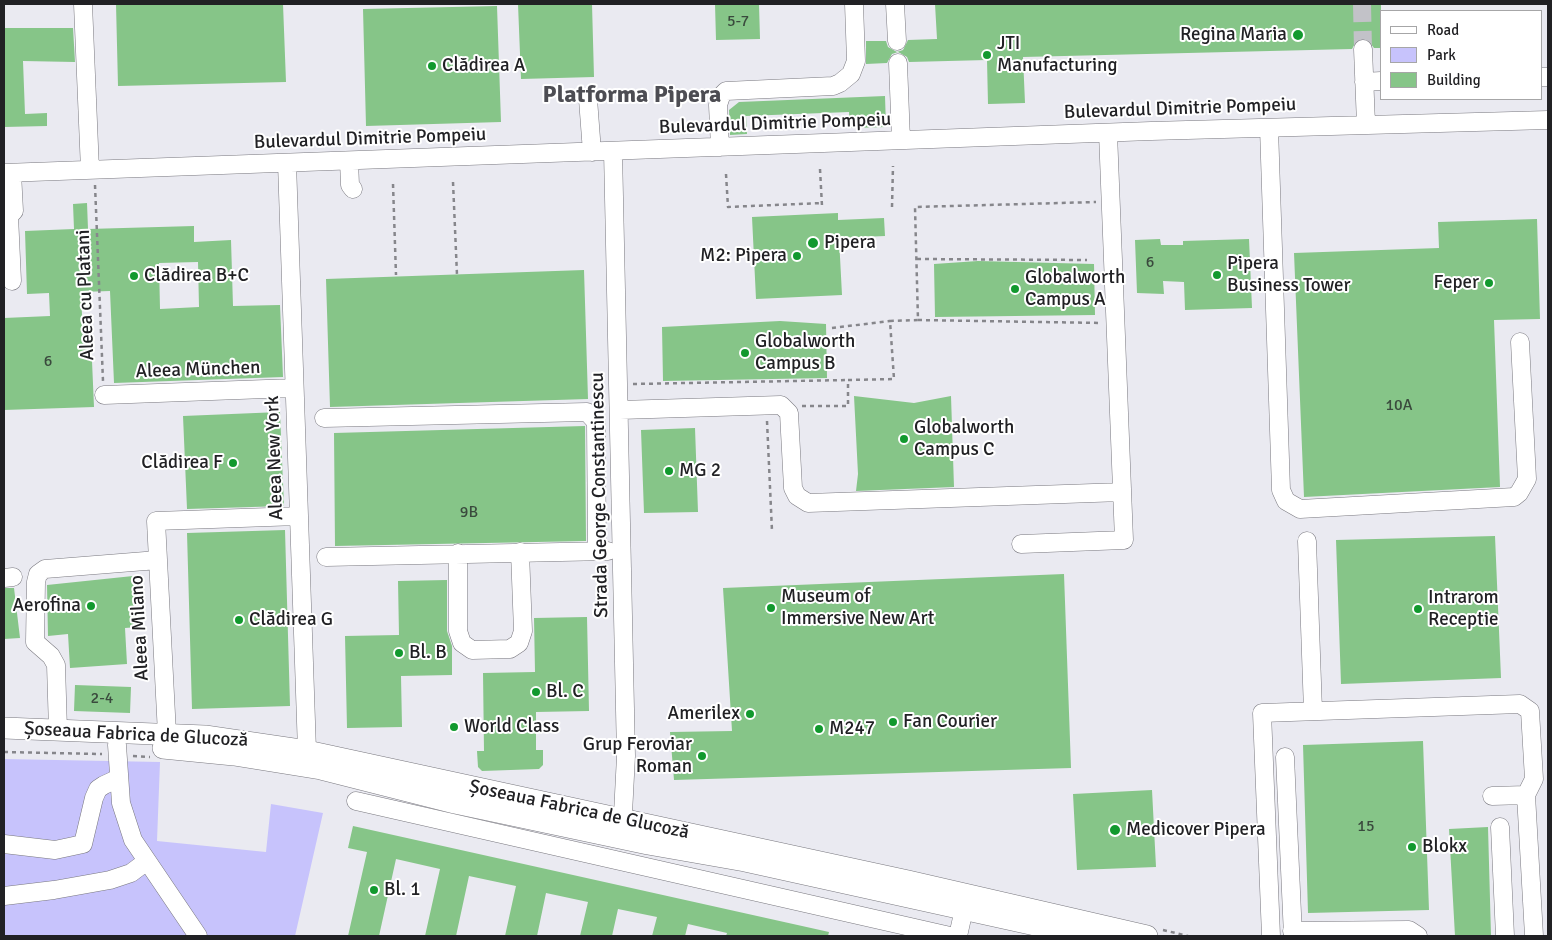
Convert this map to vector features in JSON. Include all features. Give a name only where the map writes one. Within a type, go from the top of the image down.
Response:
[{"type":"main road","name":"Șoseaua Fabrica de Glucoză","points":[[4,728],[167,734],[236,739],[307,751],[622,828],[745,861],[1086,936]]},
{"type":"main road","name":"Șoseaua Fabrica de Glucoză","points":[[4,742],[117,745],[190,750],[320,768],[455,803],[622,828],[1010,904],[1147,936]]},
{"type":"street","points":[[83,4],[90,170]]},
{"type":"street","points":[[720,147],[718,105],[721,96],[726,91],[833,86],[840,84],[851,74],[856,61],[854,4]]},
{"type":"street","points":[[895,4],[897,41]]},
{"type":"street","points":[[1363,49],[1373,81],[1366,124]]},
{"type":"street","points":[[898,63],[901,140]]},
{"type":"street","points":[[588,99],[592,152]]},
{"type":"street","name":"Bulevardul Dimitrie Pompeiu","points":[[8,173],[901,140],[1366,124],[1548,120]]},
{"type":"street","points":[[1269,128],[1281,490],[1286,501],[1300,509],[1514,497],[1519,493],[1527,479],[1520,342]]},
{"type":"street","points":[[1021,544],[1124,540],[1108,133]]},
{"type":"street","name":"Strada George Constantinescu","points":[[614,151],[626,756],[622,828]]},
{"type":"street","points":[[349,161],[350,188]]},
{"type":"street","name":"Aleea New York","points":[[287,163],[293,388],[307,751]]},
{"type":"street","points":[[8,173],[14,211],[9,216],[12,281]]},
{"type":"street","points":[[4,196],[4,212],[9,216]]},
{"type":"street","name":"Aleea München","points":[[104,396],[293,388]]},
{"type":"street","points":[[620,410],[774,405],[789,413],[793,488],[797,496],[808,503],[1122,492]]},
{"type":"street","points":[[324,418],[587,412],[596,422],[597,551]]},
{"type":"street","name":"Aleea Milano","points":[[167,734],[156,521],[298,516]]},
{"type":"street","points":[[1307,541],[1313,711]]},
{"type":"street","points":[[326,557],[622,550]]},
{"type":"street","points":[[458,553],[458,631],[462,643],[472,650],[510,649],[519,643],[523,631],[520,552]]},
{"type":"street","points":[[58,730],[56,665],[51,656],[36,642],[36,582],[38,574],[45,569],[158,560]]},
{"type":"street","points":[[1272,936],[1262,713],[1520,704],[1530,711],[1534,779],[1526,795],[1534,936]]},
{"type":"street","points":[[117,745],[119,778],[125,820],[133,840],[198,936]]},
{"type":"street","points":[[1285,756],[1292,934],[1409,930],[1418,936]]},
{"type":"street","points":[[4,844],[56,850],[83,844],[94,798],[104,784],[119,778]]},
{"type":"street","points":[[1492,796],[1526,795]]},
{"type":"street","points":[[356,801],[950,936]]},
{"type":"street","points":[[1500,827],[1505,936]]},
{"type":"street","points":[[4,896],[110,880],[131,873],[147,861]]},
{"type":"street","points":[[958,936],[964,909]]},
{"type":"path","points":[[892,207],[893,166]]},
{"type":"path","points":[[726,174],[728,206],[822,204],[820,169]]},
{"type":"path","points":[[453,182],[457,274]]},
{"type":"path","points":[[393,184],[396,275]]},
{"type":"path","name":"Aleea cu Platani","points":[[95,194],[104,396]]},
{"type":"path","points":[[918,320],[915,207],[1110,202]]},
{"type":"path","points":[[917,259],[1087,260]]},
{"type":"path","points":[[631,384],[894,380],[890,320]]},
{"type":"path","points":[[832,328],[890,320],[1102,323]]},
{"type":"path","points":[[772,531],[774,405],[848,406],[848,380]]},
{"type":"green space","points":[[4,759],[160,762],[157,841],[266,852],[271,804],[323,813],[295,936],[4,936]]},
{"type":"building","points":[[116,4],[283,4],[286,82],[118,86]]},
{"type":"building","points":[[518,4],[592,4],[594,77],[521,79]]},
{"type":"building","points":[[715,4],[759,4],[760,39],[716,40]]},
{"type":"building","name":"JTI Manufacturing","points":[[935,4],[1381,4],[1380,48],[1374,48],[1368,40],[1363,38],[1357,40],[1352,49],[1023,57],[1025,103],[988,104],[987,60],[909,62],[907,57],[898,52],[892,54],[887,63],[866,64],[866,41],[886,41],[888,47],[897,52],[903,50],[908,40],[937,39]]},
{"type":"building","name":"Clădirea A","points":[[497,6],[501,122],[366,126],[363,9]]},
{"type":"building","points":[[4,28],[73,28],[75,62],[23,61],[25,114],[47,113],[47,126],[4,127]]},
{"type":"building","points":[[885,96],[886,127],[850,128],[849,112],[746,116],[747,134],[730,135],[729,110],[739,102]]},
{"type":"building","points":[[87,203],[88,229],[194,226],[194,242],[231,240],[233,306],[280,305],[283,377],[114,383],[110,291],[81,292],[82,315],[90,315],[94,407],[4,410],[4,318],[50,316],[49,293],[27,294],[25,231],[74,229],[73,204]],"holes":[[[198,262],[199,307],[160,309],[159,263]]]},
{"type":"building","name":"M2: Pipera","points":[[838,213],[838,220],[884,218],[885,236],[839,238],[842,295],[756,299],[752,217]]},
{"type":"building","points":[[1537,219],[1540,319],[1494,320],[1500,487],[1304,497],[1294,253],[1439,248],[1438,222]]},
{"type":"building","name":"Pipera Business Tower","points":[[1160,239],[1161,245],[1183,245],[1183,241],[1249,239],[1252,308],[1185,310],[1184,282],[1163,281],[1164,294],[1137,293],[1135,240]]},
{"type":"building","name":"Globalworth Campus A","points":[[978,261],[1094,264],[1095,315],[935,317],[934,264]]},
{"type":"building","points":[[584,270],[588,399],[330,407],[326,279]]},
{"type":"building","name":"Globalworth Campus B","points":[[780,321],[826,324],[827,378],[663,381],[662,327]]},
{"type":"building","name":"Globalworth Campus C","points":[[854,396],[914,403],[951,396],[954,487],[856,491],[858,474]]},
{"type":"building","name":"Clădirea F","points":[[280,412],[284,506],[187,509],[183,416]]},
{"type":"building","points":[[585,426],[586,541],[335,546],[334,433]]},
{"type":"building","name":"MG 2","points":[[695,428],[698,512],[644,513],[641,430]]},
{"type":"building","name":"Clădirea G","points":[[285,530],[290,706],[192,709],[187,533]]},
{"type":"building","name":"Intrarom Receptie","points":[[1495,536],[1501,678],[1341,684],[1336,540]]},
{"type":"building","points":[[1064,574],[1071,768],[674,780],[670,732],[732,731],[723,588]]},
{"type":"building","name":"Aerofina","points":[[133,576],[138,627],[125,628],[127,664],[70,668],[68,634],[48,636],[47,585]]},
{"type":"building","name":"Bl. B","points":[[447,580],[447,631],[452,646],[452,675],[401,676],[402,727],[347,728],[345,636],[399,635],[398,581]]},
{"type":"building","points":[[4,588],[14,588],[20,638],[4,639]]},
{"type":"building","name":"Bl. C","points":[[587,617],[589,711],[536,712],[536,750],[543,750],[543,765],[539,769],[482,771],[478,767],[477,751],[484,751],[483,673],[535,672],[534,618]]},
{"type":"building","points":[[75,685],[131,687],[130,713],[74,711]]},
{"type":"building","points":[[1423,741],[1429,910],[1308,913],[1303,745]]},
{"type":"building","name":"Medicover Pipera","points":[[1152,790],[1156,867],[1077,870],[1073,794]]},
{"type":"building","points":[[353,826],[829,932],[828,936],[726,936],[727,933],[688,924],[685,936],[652,936],[657,917],[618,909],[612,936],[580,936],[588,902],[546,893],[537,936],[505,936],[516,886],[469,876],[456,936],[425,936],[440,869],[396,859],[379,936],[348,936],[367,852],[348,848]]},
{"type":"building","points":[[1488,827],[1491,936],[1455,936],[1449,829]]},
{"type":"tunnel","points":[[1362,4],[1363,49]]},
{"type":"place","name":"Regina Maria","points":[[1298,35]]},
{"type":"place","name":"JTI Manufacturing","points":[[987,55]]},
{"type":"place","name":"Clădirea A","points":[[432,66]]},
{"type":"place","name":"Pipera","points":[[813,243]]},
{"type":"place","name":"M2: Pipera","points":[[797,256]]},
{"type":"place","name":"Pipera Business Tower","points":[[1217,275]]},
{"type":"place","name":"Clădirea B+C","points":[[134,276]]},
{"type":"place","name":"Feper","points":[[1489,283]]},
{"type":"place","name":"Globalworth Campus A","points":[[1015,289]]},
{"type":"place","name":"Globalworth Campus B","points":[[745,353]]},
{"type":"place","name":"Globalworth Campus C","points":[[904,439]]},
{"type":"place","name":"Clădirea F","points":[[233,463]]},
{"type":"place","name":"MG 2","points":[[669,471]]},
{"type":"place","name":"Aerofina","points":[[91,606]]},
{"type":"place","name":"Museum of Immersive New Art","points":[[771,608]]},
{"type":"place","name":"Intrarom Receptie","points":[[1418,609]]},
{"type":"place","name":"Clădirea G","points":[[239,620]]},
{"type":"place","name":"Bl. B","points":[[399,653]]},
{"type":"place","name":"Bl. C","points":[[536,692]]},
{"type":"place","name":"Amerilex","points":[[750,714]]},
{"type":"place","name":"Fan Courier","points":[[893,722]]},
{"type":"place","name":"World Class","points":[[454,727]]},
{"type":"place","name":"M247","points":[[819,729]]},
{"type":"place","name":"Grup Feroviar Roman","points":[[702,756]]},
{"type":"place","name":"Medicover Pipera","points":[[1115,830]]},
{"type":"place","name":"Blokx","points":[[1412,847]]},
{"type":"place","name":"Bl. 1","points":[[374,890]]},
{"type":"district","name":"Platforma Pipera","points":[[632,96]]}]
